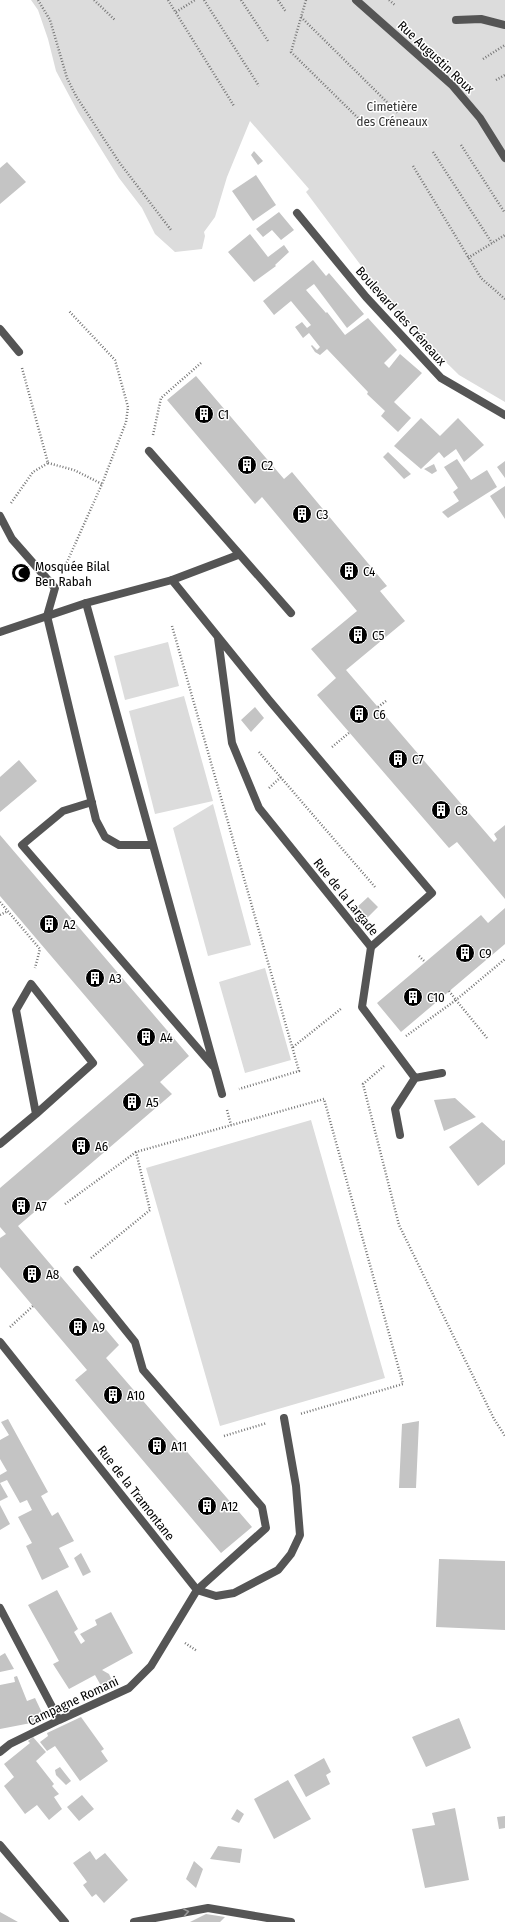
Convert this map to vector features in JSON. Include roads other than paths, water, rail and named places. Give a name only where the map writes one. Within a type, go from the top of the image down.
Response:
[{"type":"street","name":"Rue Augustin Roux","points":[[356,0],[457,90],[480,118],[505,158]]},
{"type":"street","points":[[456,20],[481,20],[505,25]]},
{"type":"street","name":"Boulevard des Créneaux","points":[[297,212],[366,297],[441,378],[505,415]]},
{"type":"street","points":[[0,329],[19,352]]},
{"type":"street","points":[[149,451],[238,555],[291,613]]},
{"type":"street","points":[[0,516],[12,539],[54,588],[47,616],[96,820],[105,837],[119,845],[152,845]]},
{"type":"street","points":[[0,632],[86,603],[172,580],[238,555]]},
{"type":"street","name":"Rue de la Largade","points":[[172,580],[318,759],[432,893],[371,947],[259,808],[232,743],[218,638]]},
{"type":"street","points":[[86,603],[222,1094]]},
{"type":"street","points":[[92,802],[63,811],[22,845],[215,1068]]},
{"type":"street","points":[[371,947],[362,1007],[415,1078]]},
{"type":"street","points":[[0,1144],[36,1114],[93,1063],[31,984],[16,1010],[36,1114]]},
{"type":"street","points":[[400,1135],[395,1109],[415,1078],[442,1073]]},
{"type":"street","points":[[77,1270],[135,1342],[144,1370],[262,1507],[266,1528],[196,1590]]},
{"type":"street","name":"Rue de la Tramontane","points":[[0,1342],[196,1590]]},
{"type":"street","points":[[196,1590],[216,1596],[234,1592],[278,1570],[291,1554],[300,1536],[296,1486],[284,1418]]},
{"type":"street","name":"Campagne Romani","points":[[0,1752],[10,1744],[129,1688],[151,1666],[196,1590]]},
{"type":"street","points":[[0,1608],[59,1720]]},
{"type":"street","points":[[0,1845],[65,1922]]},
{"type":"street","points":[[134,1922],[208,1908],[291,1922]]},
{"type":"place","name":"C1","points":[[204,414]]},
{"type":"place","name":"C2","points":[[247,465]]},
{"type":"place","name":"C3","points":[[302,514]]},
{"type":"place","name":"C4","points":[[349,571]]},
{"type":"place","name":"Mosquée Bilal Ben Rabah","points":[[21,573]]},
{"type":"place","name":"C5","points":[[358,635]]},
{"type":"place","name":"C6","points":[[359,714]]},
{"type":"place","name":"C7","points":[[398,759]]},
{"type":"place","name":"C8","points":[[441,810]]},
{"type":"place","name":"A2","points":[[49,924]]},
{"type":"place","name":"C9","points":[[465,953]]},
{"type":"place","name":"A3","points":[[95,978]]},
{"type":"place","name":"C10","points":[[413,997]]},
{"type":"place","name":"A4","points":[[146,1037]]},
{"type":"place","name":"A5","points":[[132,1102]]},
{"type":"place","name":"A6","points":[[81,1146]]},
{"type":"place","name":"A7","points":[[21,1206]]},
{"type":"place","name":"A8","points":[[32,1274]]},
{"type":"place","name":"A9","points":[[78,1327]]},
{"type":"place","name":"A10","points":[[113,1395]]},
{"type":"place","name":"A11","points":[[157,1446]]},
{"type":"place","name":"A12","points":[[207,1506]]},
{"type":"park label","name":"Cimetière des Créneaux","points":[[392,114]]}]
